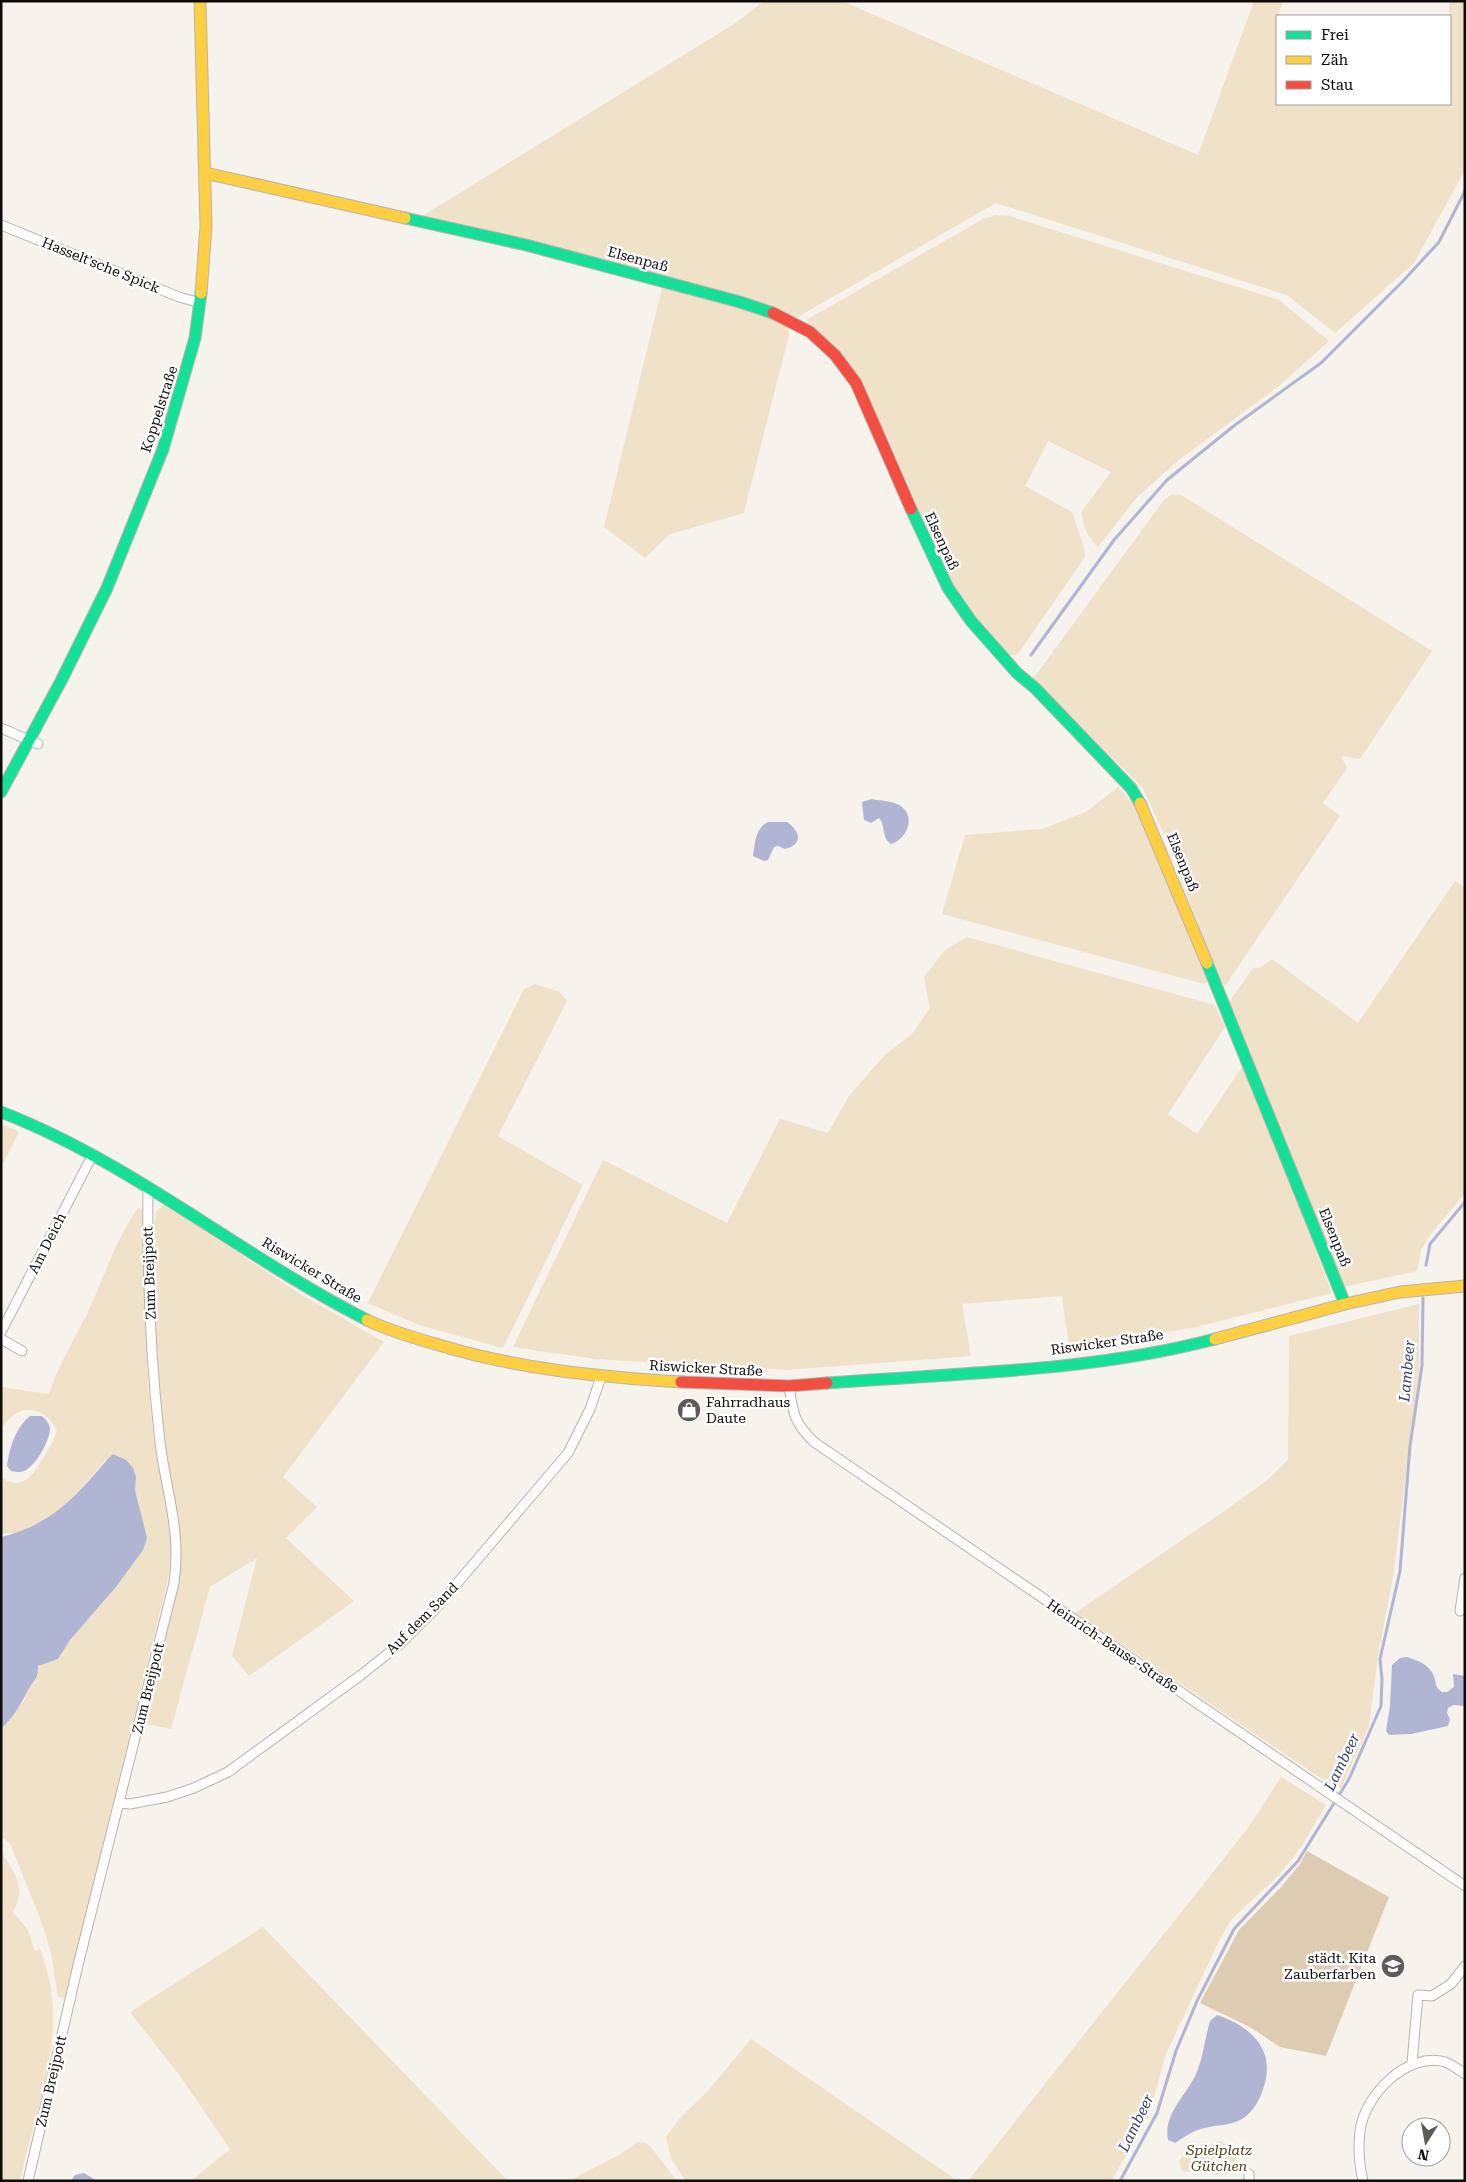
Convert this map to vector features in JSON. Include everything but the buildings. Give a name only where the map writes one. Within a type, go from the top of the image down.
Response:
[{"type":"street","name":"Koppelstraße","points":[[1,792],[33,742],[107,588],[132,529],[180,398],[196,338],[206,227],[200,1]]},
{"type":"street","name":"Elsenpaß","points":[[205,173],[526,245],[740,302],[778,314],[810,332],[835,355],[856,383],[930,553],[957,601],[971,621],[1017,673],[1035,688],[1131,788],[1144,810],[1345,1304]]},
{"type":"street","name":"Hasselt'sche Spick","points":[[1,225],[200,303]]},
{"type":"street","points":[[1,728],[33,742]]},
{"type":"street","name":"Riswicker Straße","points":[[1,1112],[32,1124],[92,1154],[148,1186],[324,1298],[387,1330],[472,1355],[549,1370],[601,1377],[722,1385],[789,1386],[1065,1365],[1183,1346],[1345,1304],[1400,1292],[1465,1286]]},
{"type":"street","name":"Am Deich","points":[[1,1332],[92,1154]]},
{"type":"street","name":"Zum Breijpott","points":[[28,2181],[79,1961],[177,1565],[174,1513],[160,1451],[153,1379],[147,1242],[148,1186]]},
{"type":"street","points":[[1,1339],[22,1351]]},
{"type":"street","name":"Auf dem Sand","points":[[119,1803],[130,1804],[167,1797],[194,1788],[228,1772],[361,1675],[400,1644],[436,1608],[568,1453],[590,1409],[601,1377]]},
{"type":"street","name":"Heinrich-Bause-Straße","points":[[789,1386],[792,1406],[799,1428],[814,1442],[1465,1886]]},
{"type":"street","points":[[1460,1611],[1465,1578]]},
{"type":"street","points":[[1412,2063],[1418,1995],[1432,1996],[1451,1984],[1465,1966]]},
{"type":"street","points":[[1363,2181],[1359,2165],[1360,2129],[1369,2106],[1385,2084],[1412,2063],[1444,2062],[1465,2074]]},
{"type":"green space","points":[[764,1],[842,1],[1198,155],[1254,1],[1283,1],[1279,15],[1276,15],[1276,105],[1451,105],[1451,15],[1449,15],[1449,1],[1465,1],[1465,170],[1414,263],[1335,333],[1287,295],[996,203],[796,318],[748,300],[419,218],[734,24]]},
{"type":"green space","points":[[996,215],[1009,216],[1279,300],[1329,341],[1280,385],[1179,460],[1137,497],[1098,547],[1086,530],[1082,511],[1111,472],[1048,441],[1025,486],[1072,512],[1084,548],[1085,557],[1021,650],[1013,655],[1008,654],[978,624],[952,586],[865,388],[807,324],[808,319],[983,219]]},
{"type":"green space","points":[[663,284],[780,320],[788,329],[789,335],[744,513],[670,534],[645,558],[604,527]]},
{"type":"green space","points":[[1172,494],[1181,495],[1432,651],[1360,759],[1341,756],[1347,768],[1323,803],[1340,816],[1225,986],[1219,978],[1162,830],[1143,788],[1033,679],[1164,500]]},
{"type":"green space","points":[[1118,787],[1136,807],[1150,837],[1208,979],[1207,982],[1204,984],[942,914],[965,835],[1042,829],[1086,812]]},
{"type":"green space","points":[[1455,881],[1465,887],[1465,1193],[1430,1235],[1421,1250],[1417,1271],[1343,1287],[1229,1002],[1253,968],[1260,968],[1272,959],[1358,1023]]},
{"type":"green space","points":[[967,937],[1215,1005],[1225,1027],[1168,1114],[1197,1134],[1244,1064],[1332,1293],[1192,1328],[1069,1347],[1062,1296],[962,1304],[971,1356],[786,1370],[595,1359],[513,1347],[603,1160],[727,1223],[780,1119],[828,1133],[849,1096],[885,1055],[912,1034],[930,1008],[924,977],[945,950]]},
{"type":"green space","points":[[535,984],[560,992],[567,1001],[498,1136],[583,1185],[503,1348],[419,1325],[368,1303],[524,989]]},
{"type":"green space","points":[[1,1124],[18,1131],[18,1134],[1,1168]]},
{"type":"green space","points":[[163,1205],[169,1207],[300,1294],[384,1342],[283,1477],[317,1507],[286,1538],[354,1601],[249,1676],[232,1656],[257,1558],[210,1587],[171,1729],[142,1723],[179,1572],[181,1540],[162,1431],[156,1381],[152,1239],[156,1212]]},
{"type":"green space","points":[[138,1208],[141,1209],[143,1216],[149,1398],[154,1440],[168,1517],[171,1561],[65,1998],[58,1997],[51,1952],[40,1918],[10,1843],[1,1837],[1,1729],[24,1701],[27,1691],[35,1682],[38,1666],[58,1659],[70,1640],[116,1587],[143,1550],[139,1505],[135,1490],[136,1477],[105,1460],[68,1503],[45,1521],[21,1532],[1,1533],[1,1478],[16,1483],[27,1479],[39,1464],[57,1430],[44,1415],[37,1411],[29,1410],[21,1411],[14,1415],[1,1430],[1,1387],[49,1394],[118,1244]]},
{"type":"green space","points":[[1419,1304],[1419,1371],[1393,1577],[1379,1649],[1369,1726],[1341,1788],[1328,1783],[1075,1613],[1223,1512],[1266,1481],[1288,1460],[1289,1336]]},
{"type":"green space","points":[[1281,1777],[1326,1805],[1301,1847],[1278,1876],[1231,1920],[1218,1943],[1166,2054],[1144,2125],[1111,2181],[968,2181],[1248,1828]]},
{"type":"green space","points":[[1,1852],[18,1881],[19,1896],[13,1912],[28,1930],[35,1951],[40,1949],[49,1979],[53,2008],[48,2066],[20,2181],[1,2181]]},
{"type":"green space","points":[[263,1927],[508,2181],[194,2181],[193,2179],[230,2149],[180,2076],[130,2012]]},
{"type":"green space","points":[[751,2039],[958,2181],[686,2181],[671,2159],[666,2137],[680,2118],[708,2091]]},
{"type":"green space","name":"Spielplatz Gütchen","points":[[1220,2141],[1236,2149],[1235,2173],[1214,2175],[1203,2168],[1189,2172],[1182,2171],[1179,2161],[1183,2155]]},
{"type":"green space","points":[[638,2142],[650,2146],[677,2181],[569,2181],[621,2154]]},
{"type":"shaded area","points":[[1307,1851],[1389,1897],[1326,2056],[1280,2047],[1250,2027],[1200,2003],[1239,1930],[1281,1887],[1300,1864]]},
{"type":"water","points":[[872,799],[896,804],[906,812],[909,822],[907,828],[905,833],[896,842],[891,844],[888,841],[879,818],[871,823],[864,820],[862,802]]},
{"type":"water","points":[[768,822],[787,822],[795,830],[798,837],[795,844],[791,847],[785,849],[778,846],[774,847],[768,860],[764,861],[753,856],[758,832]]},
{"type":"water","points":[[30,1416],[42,1416],[48,1422],[50,1429],[45,1446],[26,1470],[22,1472],[11,1471],[7,1466],[11,1445],[17,1432]]},
{"type":"water","points":[[113,1454],[126,1460],[133,1468],[136,1477],[135,1490],[147,1538],[143,1550],[116,1587],[70,1640],[58,1659],[38,1666],[35,1680],[16,1711],[1,1729],[1,1537],[16,1533],[53,1514],[85,1485]]},
{"type":"water","points":[[1407,1657],[1420,1662],[1431,1670],[1437,1688],[1442,1692],[1447,1692],[1454,1687],[1453,1674],[1465,1676],[1465,1706],[1454,1705],[1448,1708],[1447,1713],[1450,1719],[1448,1726],[1411,1734],[1389,1735],[1386,1731],[1390,1706],[1392,1665],[1400,1658]]},
{"type":"water","points":[[1217,2015],[1241,2026],[1259,2043],[1267,2065],[1262,2092],[1253,2109],[1240,2120],[1197,2130],[1175,2143],[1168,2140],[1169,2122],[1172,2113],[1196,2074],[1210,2021]]},
{"type":"water","points":[[84,2173],[97,2181],[71,2181],[75,2175]]},
{"type":"waterway","points":[[1031,655],[1114,540],[1167,480],[1235,425],[1321,363],[1439,242],[1465,191]]},
{"type":"waterway","name":"Lambeer","points":[[1426,1265],[1430,1244],[1465,1202]]},
{"type":"waterway","name":"Lambeer","points":[[1120,2181],[1157,2113],[1176,2051],[1197,2001],[1234,1929],[1298,1861],[1349,1779],[1381,1706],[1382,1679],[1380,1659],[1400,1571],[1410,1446],[1422,1365],[1423,1298]]},
{"type":"traffic: fast","points":[[405,218],[526,245],[740,302],[773,313]]},
{"type":"traffic: fast","points":[[1,792],[61,681],[107,588],[163,449],[195,338],[201,293]]},
{"type":"traffic: fast","points":[[911,509],[948,588],[971,621],[1017,673],[1035,688],[1131,788],[1140,803]]},
{"type":"traffic: fast","points":[[1207,963],[1345,1304]]},
{"type":"traffic: fast","points":[[1,1112],[49,1133],[142,1183],[275,1268],[367,1320]]},
{"type":"traffic: fast","points":[[827,1383],[1071,1365],[1168,1350],[1215,1339]]},
{"type":"traffic: slow","points":[[200,1],[206,227],[201,293]]},
{"type":"traffic: slow","points":[[205,173],[405,218]]},
{"type":"traffic: slow","points":[[1140,803],[1207,963]]},
{"type":"traffic: slow","points":[[1215,1339],[1345,1304],[1400,1292],[1465,1286]]},
{"type":"traffic: slow","points":[[367,1320],[411,1337],[469,1353],[529,1366],[559,1371],[681,1382]]},
{"type":"traffic: jam","points":[[773,313],[810,332],[835,355],[856,383],[911,509]]},
{"type":"traffic: jam","points":[[681,1382],[789,1386],[827,1383]]},
{"type":"place","name":"Fahrradhaus Daute","points":[[689,1410]]},
{"type":"place","name":"städt. Kita Zauberfarben","points":[[1393,1966]]}]
